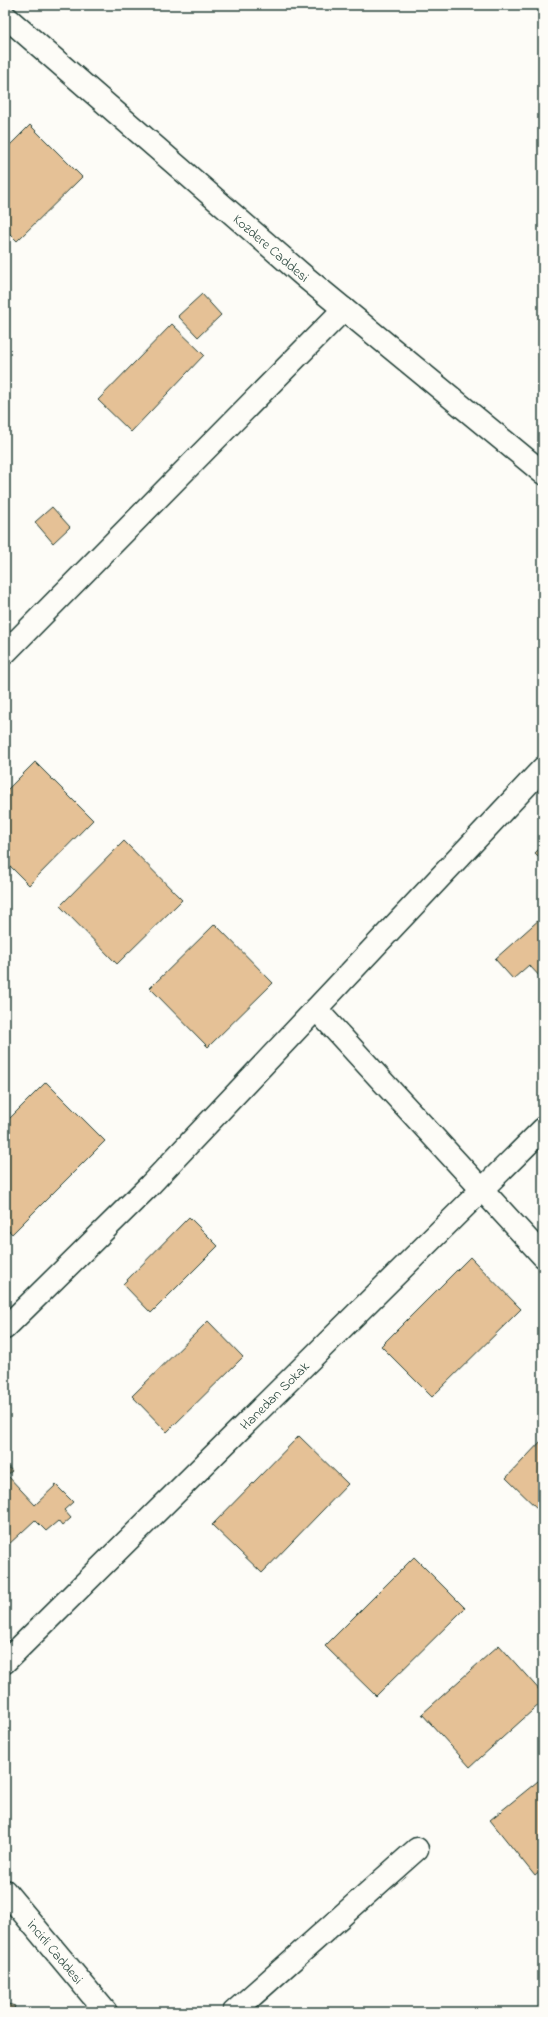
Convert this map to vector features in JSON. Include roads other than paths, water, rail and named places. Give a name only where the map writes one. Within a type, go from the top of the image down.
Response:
[{"type":"street","name":"Kozdere Caddesi","points":[[5,16],[344,309],[543,473]]},
{"type":"street","points":[[5,653],[344,309]]},
{"type":"street","points":[[5,1328],[149,1186],[543,768]]},
{"type":"street","points":[[316,1009],[543,1256]]},
{"type":"street","name":"Hanedan Sokak","points":[[5,1662],[543,1129]]},
{"type":"street","points":[[234,2012],[417,1849]]},
{"type":"street","name":"İncirli Caddesi","points":[[5,1891],[106,2012]]}]
